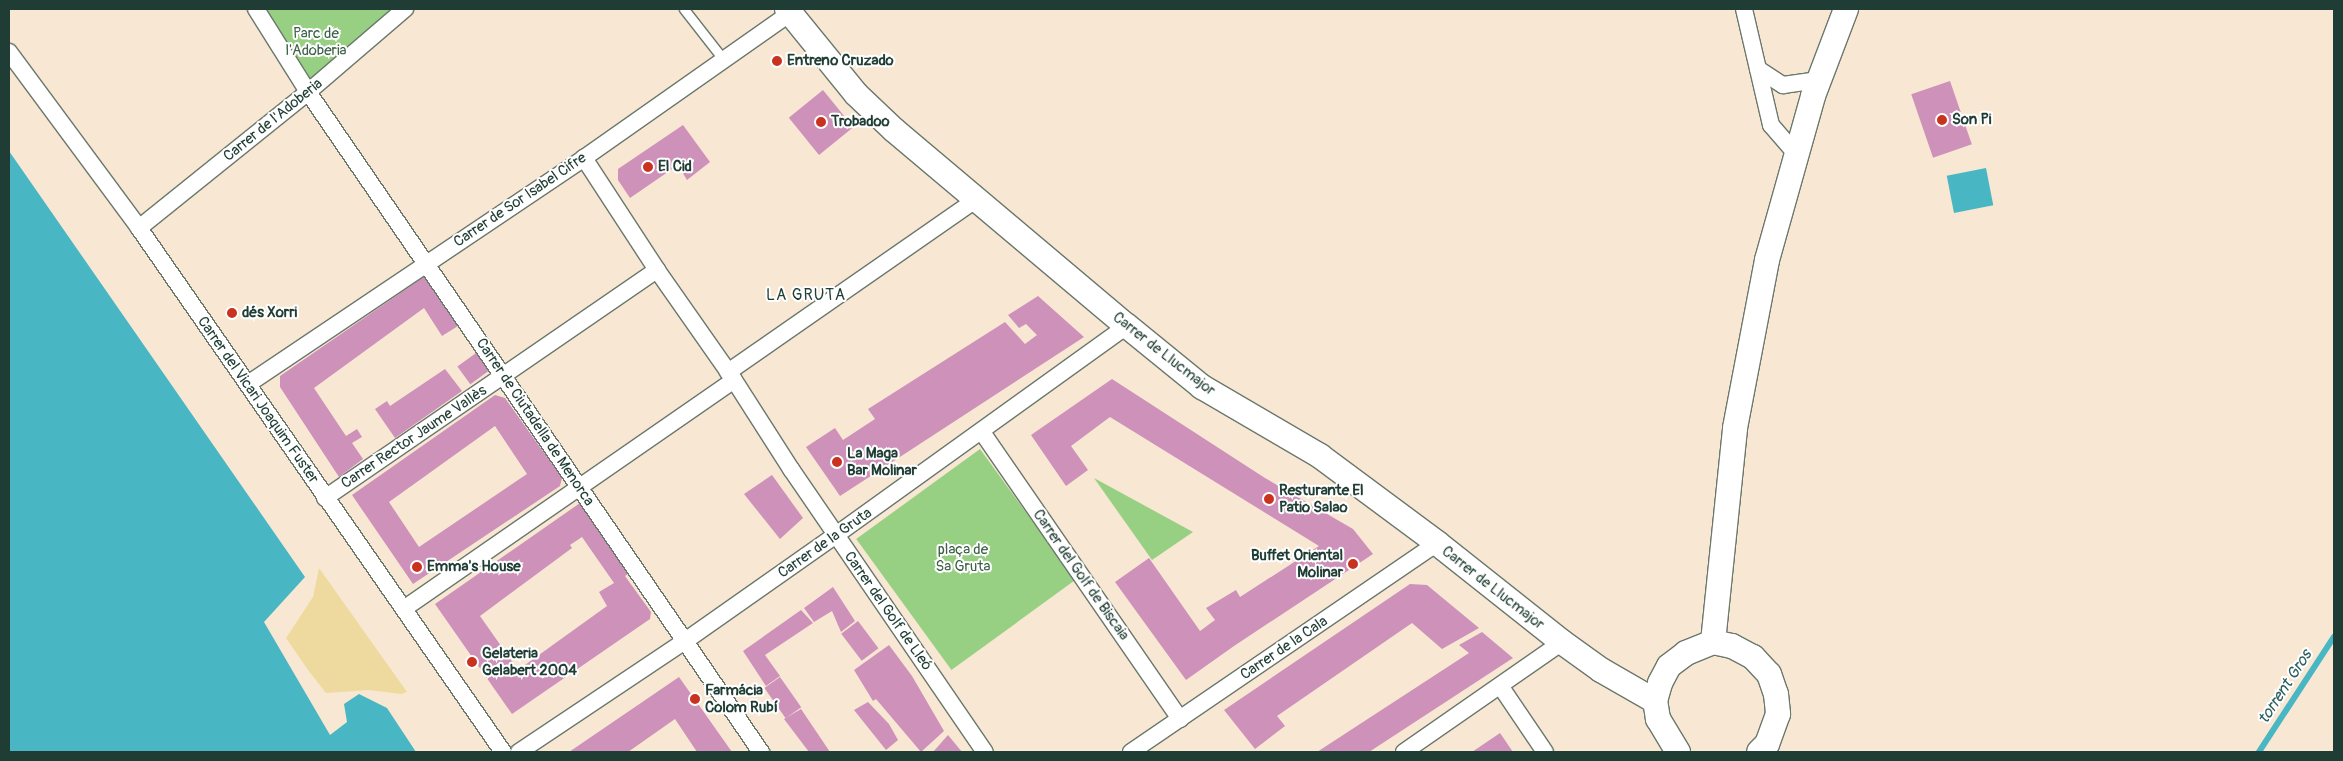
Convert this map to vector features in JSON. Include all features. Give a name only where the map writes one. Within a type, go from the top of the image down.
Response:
[{"type":"street","name":"Carrer de Ciutadella de Menorca","points":[[256,9],[308,92],[761,752]]},
{"type":"street","name":"Carrer de l'Adoberia","points":[[139,228],[308,92],[405,9]]},
{"type":"street","points":[[1744,9],[1771,125],[1796,154]]},
{"type":"street","points":[[1713,642],[1735,428],[1767,260],[1796,154],[1819,80],[1846,9]]},
{"type":"street","name":"Carrer de Sor Isabel Cifre","points":[[248,384],[584,158],[788,11]]},
{"type":"street","name":"Carrer de Llucmajor","points":[[788,11],[856,94],[977,199],[1202,387],[1320,456],[1437,543],[1562,642],[1601,670],[1655,701]]},
{"type":"street","name":"Carrer del Vicari Joaquim Fuster","points":[[9,52],[139,228],[326,498],[405,608],[503,752]]},
{"type":"street","points":[[1758,70],[1783,85],[1819,80]]},
{"type":"street","name":"Carrer del Golf de Lleó","points":[[584,158],[728,381],[985,752]]},
{"type":"street","points":[[405,608],[580,488],[977,199]]},
{"type":"street","name":"Carrer Rector Jaume Vallès","points":[[326,498],[657,270]]},
{"type":"street","name":"Carrer de la Gruta","points":[[519,752],[685,641],[836,536],[1127,326]]},
{"type":"street","name":"Carrer del Golf de Biscaia","points":[[982,432],[1180,718]]},
{"type":"street","name":"Carrer de la Cala","points":[[1131,752],[1437,543]]},
{"type":"street","points":[[1404,752],[1562,642]]},
{"type":"street","points":[[1678,752],[1658,719],[1655,701],[1660,683],[1669,666],[1686,653],[1713,642],[1732,646],[1753,657],[1769,674],[1776,694],[1778,714],[1767,744],[1759,752]]},
{"type":"street","points":[[1501,686],[1545,752]]},
{"type":"lane","points":[[684,9],[723,59]]},
{"type":"green space","name":"Parc de l'Adoberia","points":[[256,9],[405,9],[308,92]]},
{"type":"green space","name":"plaça de Sa Gruta","points":[[980,449],[1075,580],[951,670],[856,539]]},
{"type":"green space","points":[[1094,478],[1193,532],[1152,560]]},
{"type":"sand","points":[[319,568],[407,692],[401,694],[369,690],[326,693],[308,670],[286,638],[313,597]]},
{"type":"water","points":[[9,151],[305,577],[264,622],[330,735],[347,722],[344,704],[359,694],[387,708],[416,752],[9,752]]},
{"type":"water","points":[[1986,168],[1993,205],[1954,213],[1947,176]]},
{"type":"building","name":"Son Pi","points":[[1950,81],[1972,144],[1933,158],[1911,94]]},
{"type":"building","name":"Trobadoo","points":[[823,90],[853,127],[819,155],[789,118]]},
{"type":"building","points":[[683,125],[710,162],[687,180],[678,165],[630,198],[618,180],[618,169]]},
{"type":"building","points":[[425,276],[458,326],[442,336],[424,308],[314,388],[346,436],[357,429],[362,437],[352,443],[363,459],[339,477],[280,387],[280,376]]},
{"type":"building","points":[[1038,296],[1084,337],[840,496],[806,447],[835,428],[843,440],[875,419],[868,409],[1005,322],[1025,344],[1037,335],[1026,324],[1019,328],[1008,315]]},
{"type":"building","points":[[476,353],[489,371],[470,384],[457,367]]},
{"type":"building","points":[[445,369],[462,391],[395,438],[375,409],[387,401],[390,406]]},
{"type":"building","points":[[1112,379],[1265,478],[1353,529],[1373,554],[1186,680],[1115,582],[1149,558],[1200,631],[1215,620],[1206,608],[1236,590],[1240,597],[1319,546],[1110,417],[1071,446],[1088,470],[1066,486],[1031,435]]},
{"type":"building","points":[[495,395],[505,398],[562,478],[560,486],[413,584],[352,495]],"holes":[[[495,426],[527,474],[419,547],[389,502]]]},
{"type":"building","points":[[772,475],[803,518],[780,539],[744,494]]},
{"type":"building","points":[[580,503],[628,574],[625,576],[651,612],[650,619],[512,714],[435,604]],"holes":[[[582,537],[614,583],[599,592],[607,606],[518,670],[480,616],[572,548],[570,545]]]},
{"type":"building","points":[[1410,584],[1427,585],[1479,628],[1442,649],[1412,623],[1277,716],[1285,726],[1255,749],[1224,710]]},
{"type":"building","points":[[833,587],[855,621],[841,632],[832,611],[814,622],[804,608]]},
{"type":"building","points":[[801,610],[813,623],[765,655],[780,676],[766,686],[743,651]]},
{"type":"building","points":[[858,621],[878,648],[862,661],[841,634]]},
{"type":"building","points":[[1482,632],[1513,658],[1369,752],[1317,752],[1469,653],[1459,645]]},
{"type":"building","points":[[889,645],[912,676],[944,731],[921,752],[876,699],[873,701],[854,670]]},
{"type":"building","points":[[679,677],[732,752],[697,752],[675,719],[628,752],[569,752]]},
{"type":"building","points":[[780,677],[801,707],[786,718],[764,688]]},
{"type":"building","points":[[868,702],[889,724],[898,740],[886,750],[854,710]]},
{"type":"building","points":[[801,709],[830,752],[809,752],[784,719]]},
{"type":"building","points":[[1500,733],[1513,752],[1472,752]]},
{"type":"building","points":[[948,735],[962,752],[933,752]]},
{"type":"waterway","name":"torrent Gros","points":[[2259,752],[2334,637]]},
{"type":"place","name":"Entreno Cruzado","points":[[777,61]]},
{"type":"place","name":"Son Pi","points":[[1942,120]]},
{"type":"place","name":"Trobadoo","points":[[821,122]]},
{"type":"place","name":"El Cid","points":[[648,167]]},
{"type":"place","name":"dés Xorri","points":[[232,313]]},
{"type":"place","name":"La Maga Bar Molinar","points":[[837,462]]},
{"type":"place","name":"Resturante El Patio Salao","points":[[1269,499]]},
{"type":"place","name":"Buffet Oriental Molinar","points":[[1353,564]]},
{"type":"place","name":"Emma's House","points":[[417,567]]},
{"type":"place","name":"Gelateria Gelabert 2004","points":[[472,662]]},
{"type":"place","name":"Farmácia Colom Rubí","points":[[695,699]]},
{"type":"district","name":"LA GRUTA","points":[[806,295]]}]
